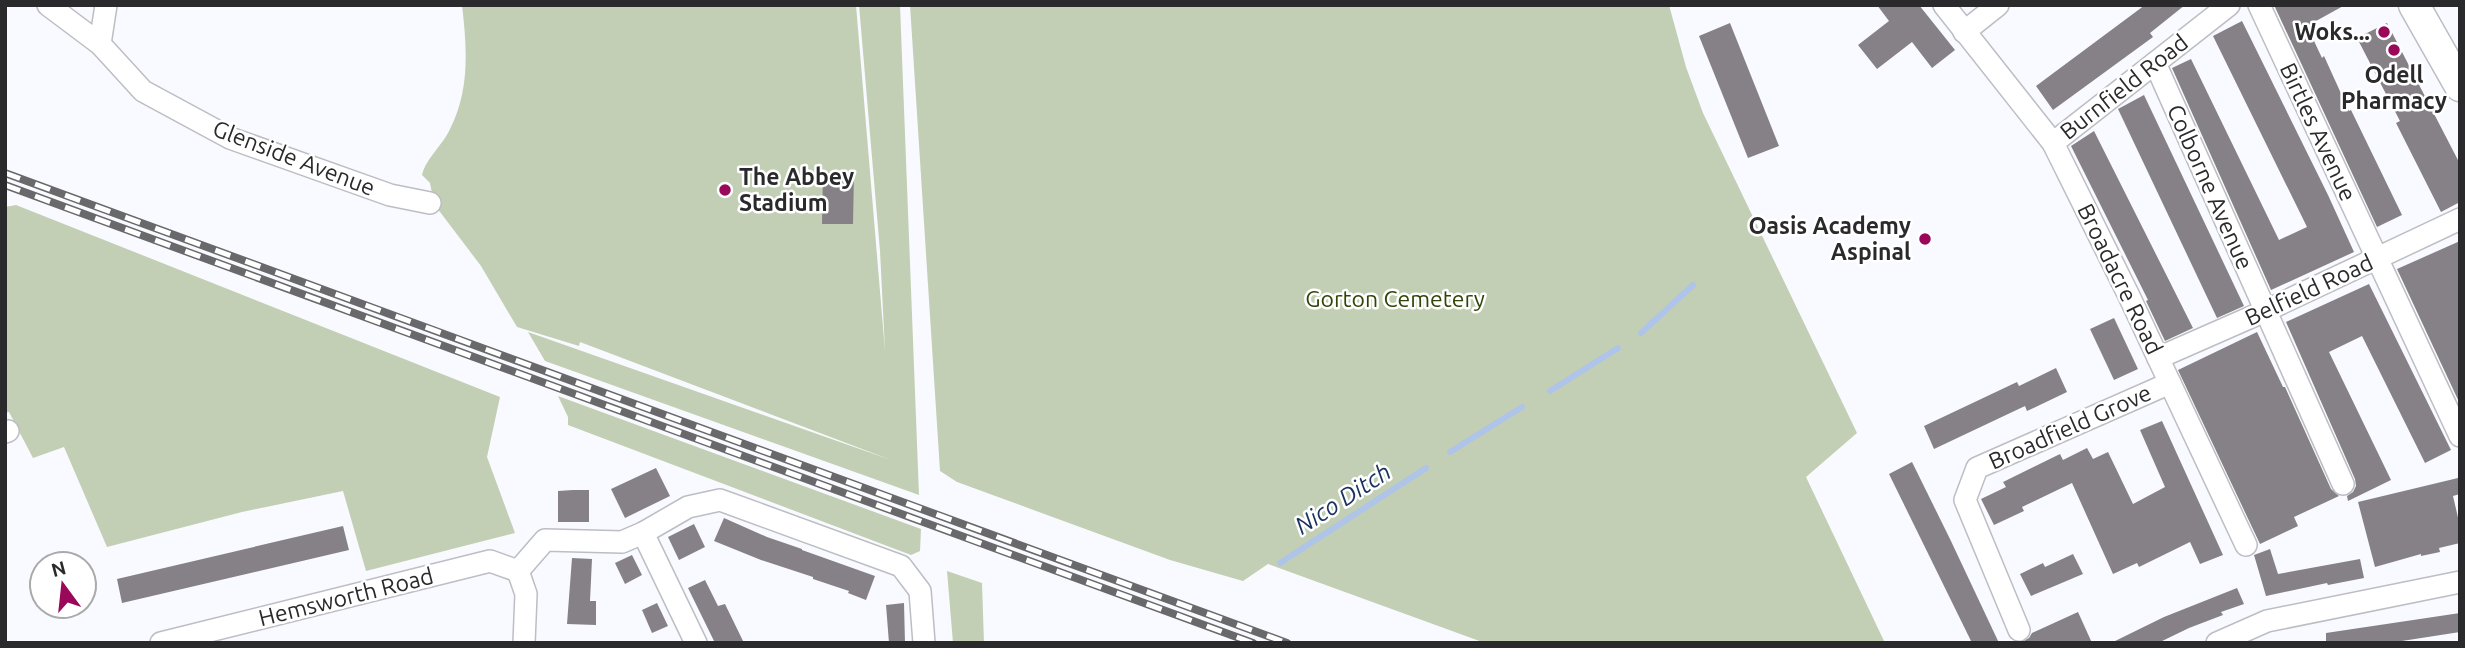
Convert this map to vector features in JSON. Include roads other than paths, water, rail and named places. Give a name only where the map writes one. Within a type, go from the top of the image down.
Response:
[{"type":"main road","points":[[2416,6],[2460,86]]},
{"type":"street","name":"Glenside Avenue","points":[[48,5],[100,44],[143,91],[230,138],[390,195],[430,203]]},
{"type":"street","points":[[100,44],[106,5]]},
{"type":"street","name":"Broadacre Road","points":[[1944,5],[2053,143],[2246,545]]},
{"type":"street","points":[[1964,32],[1998,5]]},
{"type":"street","name":"Burnfield Road","points":[[2053,143],[2229,5]]},
{"type":"street","name":"Birtles Avenue","points":[[2259,5],[2460,436]]},
{"type":"street","name":"Colborne Avenue","points":[[2155,63],[2343,484]]},
{"type":"street","name":"Belfield Road","points":[[2158,358],[2460,219]]},
{"type":"street","name":"Broadfield Grove","points":[[2019,630],[1965,500],[1976,468],[2170,383]]},
{"type":"street","points":[[524,643],[526,594],[518,571],[545,540],[622,542],[688,507],[720,499],[901,566],[920,591],[924,643]]},
{"type":"street","points":[[643,533],[696,643]]},
{"type":"street","name":"Hemsworth Road","points":[[161,643],[490,561],[518,571]]},
{"type":"street","points":[[2217,643],[2267,621],[2460,582]]},
{"type":"waterway","name":"Nico Ditch","points":[[1641,333],[1693,285]]},
{"type":"waterway","name":"Nico Ditch","points":[[1550,391],[1618,348]]},
{"type":"waterway","name":"Nico Ditch","points":[[1450,452],[1522,407]]},
{"type":"waterway","name":"Nico Ditch","points":[[1280,563],[1426,468]]},
{"type":"railway","points":[[5,173],[1287,643]]},
{"type":"railway","points":[[5,185],[1253,643]]},
{"type":"place","name":"Woks...","points":[[2384,32]]},
{"type":"place","name":"Odell Pharmacy","points":[[2394,50]]},
{"type":"place","name":"The Abbey Stadium","points":[[725,190]]},
{"type":"place","name":"Oasis Academy Aspinal","points":[[1925,239]]},
{"type":"park label","name":"Gorton Cemetery","points":[[1395,299]]}]
